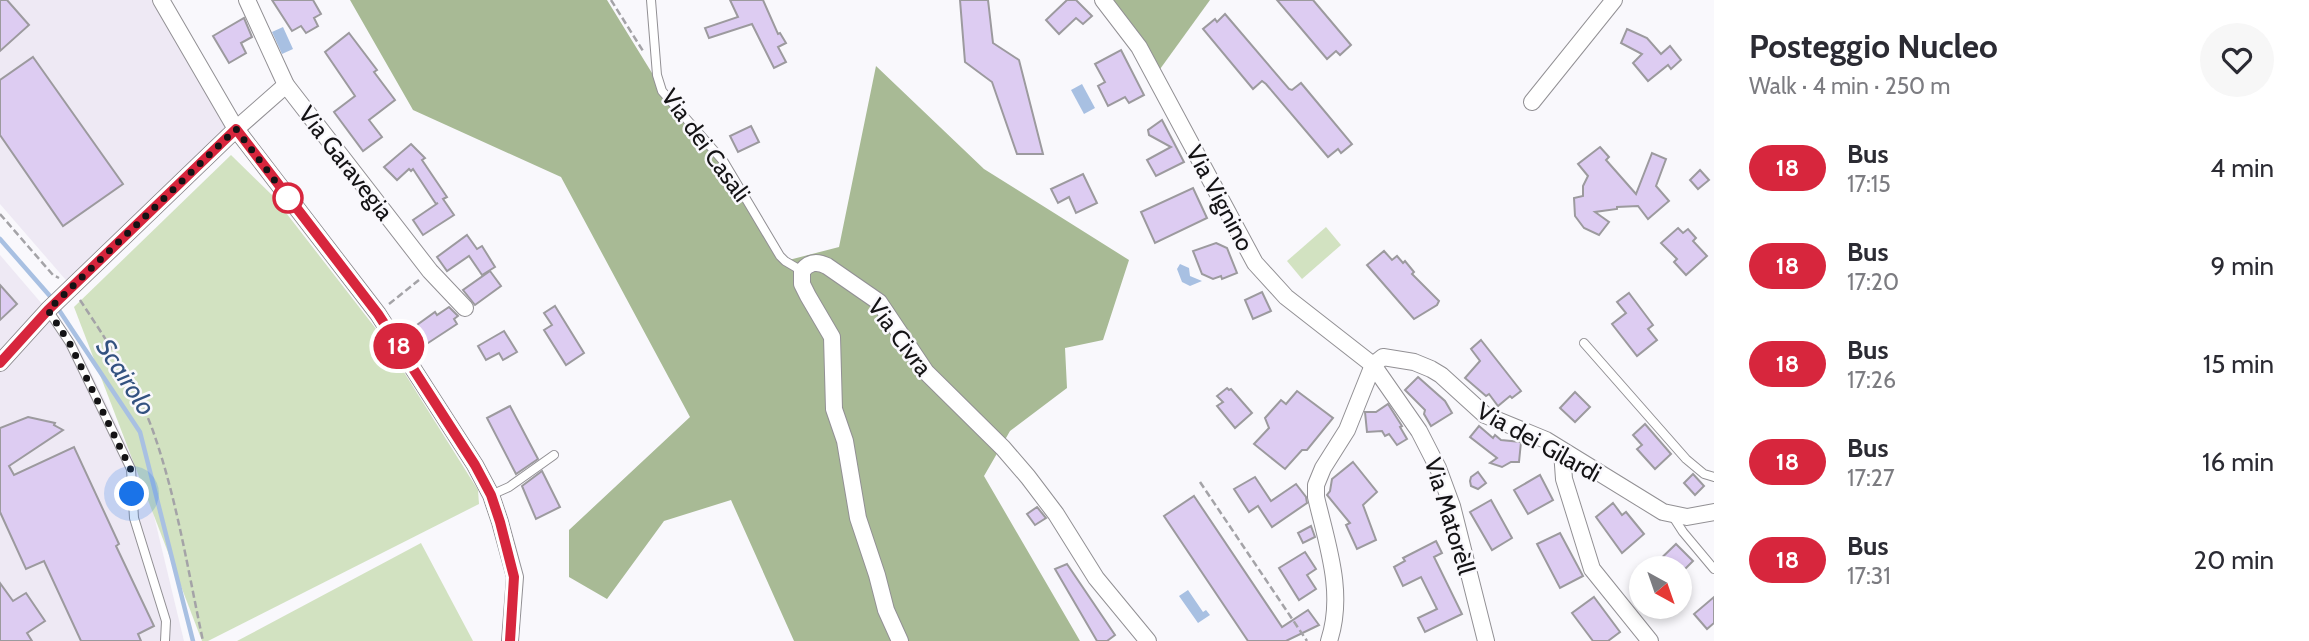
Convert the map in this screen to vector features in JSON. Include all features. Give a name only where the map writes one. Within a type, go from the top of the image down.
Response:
[{"type":"street","points":[[161,0],[236,129],[378,314],[475,465],[491,495],[514,577],[510,641]]},
{"type":"street","name":"Via Vignino","points":[[1103,0],[1139,47],[1255,263],[1286,297],[1373,365]]},
{"type":"street","points":[[1532,102],[1614,0]]},
{"type":"street","name":"Via Garavegia","points":[[248,2],[286,85],[430,271],[465,309]]},
{"type":"street","points":[[0,363],[48,310],[236,129],[286,85]]},
{"type":"street","name":"Via Civra","points":[[802,271],[811,263],[819,262],[840,273],[879,302],[926,372],[1003,448],[1028,477],[1056,513],[1096,578],[1137,631],[1148,641]]},
{"type":"street","points":[[802,271],[802,284],[807,296],[832,337],[834,409],[845,441],[858,518],[886,610],[900,641]]},
{"type":"street","name":"Via dei Gilardi","points":[[1373,365],[1388,356],[1431,369],[1485,415],[1538,436],[1663,512],[1698,517],[1714,512]]},
{"type":"street","points":[[1329,641],[1337,611],[1333,568],[1316,497],[1316,485],[1323,468],[1347,430],[1373,365]]},
{"type":"street","name":"Via Matorèll","points":[[1373,365],[1409,415],[1438,468],[1452,506],[1486,641]]},
{"type":"street","points":[[1562,450],[1564,479],[1591,569],[1650,641]]},
{"type":"lane","name":"Via dei Casali","points":[[651,0],[657,75],[662,91],[724,162],[780,256],[802,271]]},
{"type":"lane","points":[[48,310],[70,344],[131,470],[134,519],[166,621],[165,641]]},
{"type":"lane","points":[[1584,342],[1686,458],[1704,474],[1714,477]]},
{"type":"lane","points":[[491,495],[509,487],[554,455]]},
{"type":"lane","points":[[1672,515],[1714,569]]},
{"type":"path","points":[[611,0],[644,53]]},
{"type":"path","points":[[0,214],[53,275],[72,287],[118,358],[153,430],[174,502],[202,641]]},
{"type":"path","points":[[378,314],[430,271]]},
{"type":"path","points":[[1200,482],[1307,641]]},
{"type":"shaded area","points":[[0,0],[162,0],[236,129],[72,287],[0,204]]},
{"type":"shaded area","points":[[0,255],[78,346],[147,487],[184,641],[0,641]]},
{"type":"green space","points":[[350,0],[607,0],[668,99],[724,162],[785,261],[839,247],[876,66],[984,169],[1129,260],[1103,340],[1065,348],[1067,388],[1010,431],[984,476],[1080,641],[794,641],[731,500],[664,521],[607,599],[569,577],[569,530],[690,417],[561,177],[413,110]]},
{"type":"green space","points":[[1103,0],[1210,0],[1155,76]]},
{"type":"green space","points":[[231,155],[273,196],[380,334],[478,490],[479,504],[208,641],[202,641],[74,307]]},
{"type":"green space","points":[[1326,227],[1341,245],[1302,279],[1287,261]]},
{"type":"green space","points":[[421,543],[473,641],[237,641]]},
{"type":"water","points":[[283,27],[293,49],[282,54],[272,32]]},
{"type":"water","points":[[1082,84],[1095,108],[1084,114],[1071,90]]},
{"type":"water","points":[[1180,264],[1189,268],[1190,276],[1202,281],[1190,286],[1182,282],[1177,269]]},
{"type":"water","points":[[1188,590],[1203,612],[1206,610],[1210,615],[1198,623],[1179,596]]},
{"type":"building","points":[[0,0],[7,0],[29,25],[0,51]]},
{"type":"building","points":[[272,0],[313,0],[321,14],[314,18],[318,26],[306,33],[301,26],[292,31]]},
{"type":"building","points":[[730,0],[763,0],[778,34],[780,33],[786,43],[778,47],[786,62],[774,68],[752,24],[709,38],[705,28],[738,17]]},
{"type":"building","points":[[960,0],[988,0],[993,43],[1019,60],[1043,154],[1017,154],[992,82],[965,62]]},
{"type":"building","points":[[1067,0],[1076,0],[1092,16],[1083,24],[1076,18],[1059,34],[1046,20]]},
{"type":"building","points":[[1277,0],[1313,0],[1351,45],[1340,55],[1336,51],[1327,59]]},
{"type":"building","points":[[1225,14],[1289,89],[1292,90],[1301,83],[1352,144],[1341,153],[1338,149],[1328,157],[1266,84],[1262,81],[1253,89],[1203,29],[1215,19],[1217,22]]},
{"type":"building","points":[[244,18],[252,37],[241,43],[246,53],[229,63],[213,36]]},
{"type":"building","points":[[1627,29],[1647,38],[1661,54],[1670,46],[1681,60],[1671,69],[1668,65],[1648,81],[1633,63],[1642,54],[1621,43]]},
{"type":"building","points":[[349,33],[377,70],[374,72],[395,100],[369,120],[382,137],[363,151],[334,112],[355,96],[325,52]]},
{"type":"building","points":[[1121,50],[1144,95],[1129,103],[1125,97],[1108,106],[1098,86],[1105,82],[1095,64]]},
{"type":"building","points":[[33,57],[123,184],[63,226],[0,135],[0,80]]},
{"type":"building","points":[[1162,120],[1184,162],[1156,176],[1147,160],[1171,147],[1149,135],[1148,130]]},
{"type":"building","points":[[751,126],[759,142],[738,152],[730,136]]},
{"type":"building","points":[[411,144],[425,158],[422,160],[447,197],[443,199],[454,215],[423,235],[413,220],[438,203],[436,204],[413,169],[409,169],[397,180],[384,167]]},
{"type":"building","points":[[1600,147],[1609,157],[1606,160],[1636,194],[1652,153],[1666,159],[1656,186],[1669,201],[1648,219],[1638,206],[1595,212],[1609,222],[1599,235],[1584,228],[1575,216],[1574,198],[1583,196],[1583,186],[1588,176],[1578,164]]},
{"type":"building","points":[[1700,170],[1709,180],[1698,189],[1690,180]]},
{"type":"building","points":[[1083,174],[1097,203],[1076,213],[1069,197],[1058,203],[1051,189]]},
{"type":"building","points":[[1193,188],[1207,218],[1155,243],[1141,212]]},
{"type":"building","points":[[1678,228],[1683,233],[1688,229],[1696,238],[1693,241],[1707,256],[1686,275],[1674,262],[1677,259],[1661,243]]},
{"type":"building","points":[[467,235],[477,249],[482,246],[495,267],[482,275],[469,256],[447,271],[437,257]]},
{"type":"building","points":[[1216,243],[1227,248],[1237,273],[1222,279],[1221,276],[1213,279],[1202,274],[1193,251]]},
{"type":"building","points":[[1384,251],[1392,260],[1397,256],[1403,263],[1405,261],[1414,272],[1412,274],[1439,301],[1437,305],[1414,319],[1367,265]]},
{"type":"building","points":[[490,271],[501,286],[475,305],[463,290]]},
{"type":"building","points":[[0,285],[17,304],[0,320]]},
{"type":"building","points":[[1262,292],[1271,311],[1253,319],[1245,300]]},
{"type":"building","points":[[1629,293],[1653,325],[1648,329],[1657,340],[1637,356],[1612,324],[1626,313],[1617,302]]},
{"type":"building","points":[[555,306],[584,353],[566,365],[544,330],[552,325],[544,313]]},
{"type":"building","points":[[449,307],[458,316],[454,319],[457,324],[422,347],[410,330],[435,312],[437,315]]},
{"type":"building","points":[[504,331],[517,352],[503,360],[499,353],[486,360],[478,346]]},
{"type":"building","points":[[1481,340],[1521,391],[1498,406],[1489,394],[1486,396],[1465,378],[1480,361],[1471,349]]},
{"type":"building","points":[[1418,377],[1445,401],[1452,413],[1431,426],[1424,414],[1425,410],[1405,390]]},
{"type":"building","points":[[1227,388],[1231,389],[1252,413],[1235,428],[1217,406],[1223,402],[1217,396]]},
{"type":"building","points":[[1297,391],[1333,418],[1307,450],[1302,450],[1285,469],[1254,444],[1269,428],[1265,418],[1281,400],[1286,404]]},
{"type":"building","points":[[1575,392],[1590,407],[1575,422],[1560,408]]},
{"type":"building","points":[[1388,404],[1407,439],[1397,445],[1389,434],[1385,436],[1382,431],[1367,432],[1365,412],[1376,412]]},
{"type":"building","points":[[510,406],[538,459],[516,474],[487,418]]},
{"type":"building","points":[[28,417],[55,423],[54,425],[63,430],[9,466],[14,475],[74,447],[154,626],[138,634],[141,641],[81,641],[44,561],[26,569],[0,512],[0,428]]},
{"type":"building","points":[[1645,424],[1671,454],[1655,469],[1637,449],[1642,445],[1633,435]]},
{"type":"building","points":[[1479,426],[1493,438],[1495,435],[1501,440],[1521,442],[1519,462],[1511,462],[1502,467],[1490,463],[1497,458],[1470,437]]},
{"type":"building","points":[[1353,462],[1377,492],[1363,505],[1376,540],[1357,549],[1346,525],[1350,523],[1327,495],[1332,479]]},
{"type":"building","points":[[542,471],[560,507],[536,519],[522,486]]},
{"type":"building","points":[[1478,472],[1486,483],[1478,489],[1471,486],[1470,481]]},
{"type":"building","points":[[1693,474],[1704,486],[1695,495],[1684,483]]},
{"type":"building","points":[[1540,475],[1553,500],[1528,514],[1514,490]]},
{"type":"building","points":[[1255,477],[1271,501],[1296,484],[1306,497],[1307,503],[1272,527],[1258,506],[1249,512],[1234,489]]},
{"type":"building","points":[[1194,496],[1282,627],[1308,610],[1319,625],[1286,641],[1248,641],[1164,516]]},
{"type":"building","points":[[1491,500],[1512,538],[1492,550],[1470,512]]},
{"type":"building","points":[[1613,503],[1622,515],[1626,512],[1644,534],[1622,553],[1596,517]]},
{"type":"building","points":[[1037,507],[1046,518],[1035,525],[1027,514]]},
{"type":"building","points":[[1311,526],[1315,537],[1303,543],[1298,533]]},
{"type":"building","points":[[1560,533],[1583,576],[1560,588],[1537,544]]},
{"type":"building","points":[[1436,541],[1442,553],[1434,557],[1462,614],[1425,632],[1418,618],[1437,609],[1421,577],[1403,586],[1394,567],[1405,561],[1403,558]]},
{"type":"building","points":[[1676,544],[1688,556],[1664,556]]},
{"type":"building","points":[[1305,552],[1316,569],[1307,575],[1316,589],[1299,600],[1279,568]]},
{"type":"building","points":[[1067,564],[1115,635],[1107,641],[1097,641],[1055,569]]},
{"type":"building","points":[[0,583],[13,601],[26,593],[45,621],[27,633],[32,641],[0,641]]},
{"type":"building","points":[[1594,597],[1620,632],[1608,641],[1593,641],[1572,613]]},
{"type":"building","points":[[1714,597],[1714,623],[1707,629],[1694,614]]},
{"type":"waterway","name":"Scairolo","points":[[0,239],[49,295],[140,432],[193,641]]},
{"type":"bus line","name":"18","points":[[0,363],[48,310],[236,129],[378,314],[475,465],[491,495],[514,577],[510,641]]},
{"type":"route","points":[[132,494],[131,470],[70,344],[48,310],[236,129],[288,198]]}]
